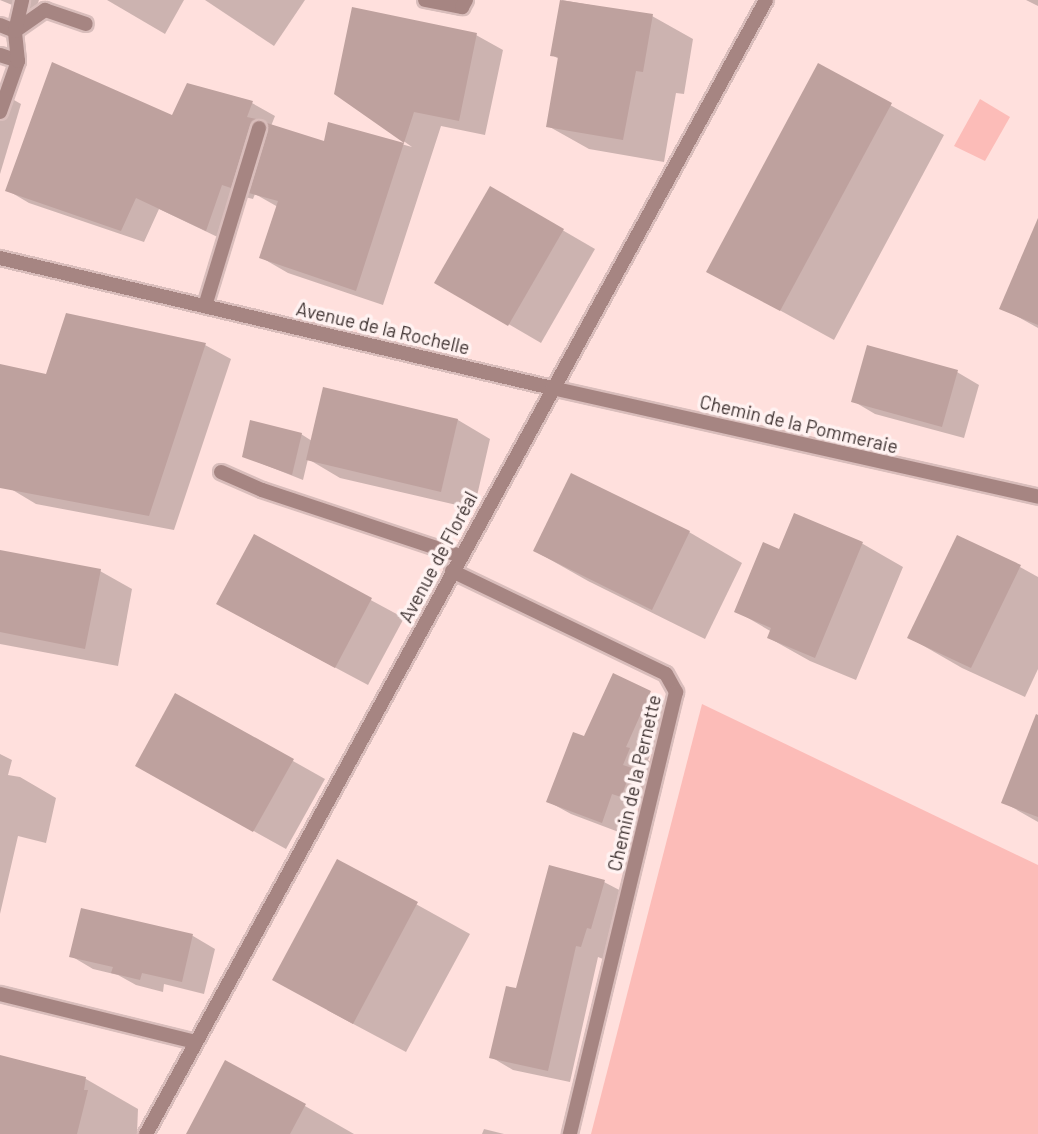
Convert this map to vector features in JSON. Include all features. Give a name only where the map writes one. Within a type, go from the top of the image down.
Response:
[{"type":"street","points":[[0,112],[18,61],[15,31],[22,0]]},
{"type":"street","points":[[425,0],[462,7],[466,0]]},
{"type":"street","name":"Avenue de Floréal","points":[[146,1134],[766,0]]},
{"type":"street","points":[[15,31],[45,10],[86,23]]},
{"type":"street","points":[[0,25],[15,31]]},
{"type":"street","points":[[0,55],[18,61]]},
{"type":"street","points":[[205,306],[259,128]]},
{"type":"street","name":"Avenue de la Rochelle","points":[[0,258],[552,388]]},
{"type":"street","name":"Chemin de la Pommeraie","points":[[552,388],[1038,497]]},
{"type":"street","points":[[221,472],[262,490],[460,556]]},
{"type":"street","name":"Chemin de la Pernette","points":[[452,571],[666,674],[676,692],[570,1134]]},
{"type":"street","points":[[0,994],[195,1042]]},
{"type":"shaded area","points":[[980,99],[1010,117],[985,161],[954,146]]},
{"type":"shaded area","points":[[702,704],[1038,865],[1038,1134],[591,1134]]},
{"type":"building","points":[[560,0],[653,14],[643,72],[636,71],[623,140],[546,127],[558,57],[550,56]]},
{"type":"building","points":[[352,7],[477,33],[459,121],[414,112],[404,143],[334,94]]},
{"type":"building","points":[[52,62],[172,115],[187,83],[253,101],[247,117],[256,119],[250,125],[231,188],[222,185],[206,231],[136,198],[121,231],[5,191]]},
{"type":"building","points":[[818,63],[892,103],[780,311],[706,272]]},
{"type":"building","points":[[328,122],[404,143],[356,291],[259,258],[278,201],[249,193],[268,131],[267,123],[324,141]]},
{"type":"building","points":[[490,186],[564,229],[508,326],[434,283]]},
{"type":"building","points":[[1038,218],[1038,325],[999,309]]},
{"type":"building","points":[[66,313],[206,343],[149,516],[0,488],[0,364],[46,374]]},
{"type":"building","points":[[867,345],[958,370],[942,427],[851,402]]},
{"type":"building","points":[[323,387],[458,419],[441,492],[306,460]]},
{"type":"building","points":[[250,420],[302,433],[292,475],[242,457]]},
{"type":"building","points":[[571,473],[690,531],[652,610],[533,551]]},
{"type":"building","points":[[794,513],[863,542],[815,658],[767,638],[771,628],[734,612],[763,542],[779,549]]},
{"type":"building","points":[[254,534],[372,598],[335,668],[216,604]]},
{"type":"building","points":[[957,535],[1021,565],[971,668],[907,638]]},
{"type":"building","points":[[0,550],[101,569],[85,649],[0,632]]},
{"type":"building","points":[[613,673],[651,691],[626,747],[630,748],[623,765],[632,768],[621,797],[612,794],[602,823],[546,802],[573,732],[584,736]]},
{"type":"building","points":[[175,693],[294,759],[253,832],[135,766]]},
{"type":"building","points":[[1036,714],[1038,715],[1038,817],[1001,803]]},
{"type":"building","points":[[337,859],[418,902],[353,1024],[272,980]]},
{"type":"building","points":[[549,865],[605,880],[591,929],[587,928],[581,947],[576,946],[548,1071],[489,1058],[506,986],[516,988]]},
{"type":"building","points":[[81,908],[193,934],[182,982],[142,973],[140,980],[111,973],[113,967],[69,957]]},
{"type":"building","points":[[0,1055],[86,1077],[84,1090],[88,1090],[77,1134],[0,1134]]},
{"type":"building","points":[[225,1060],[306,1104],[290,1134],[186,1134]]}]
